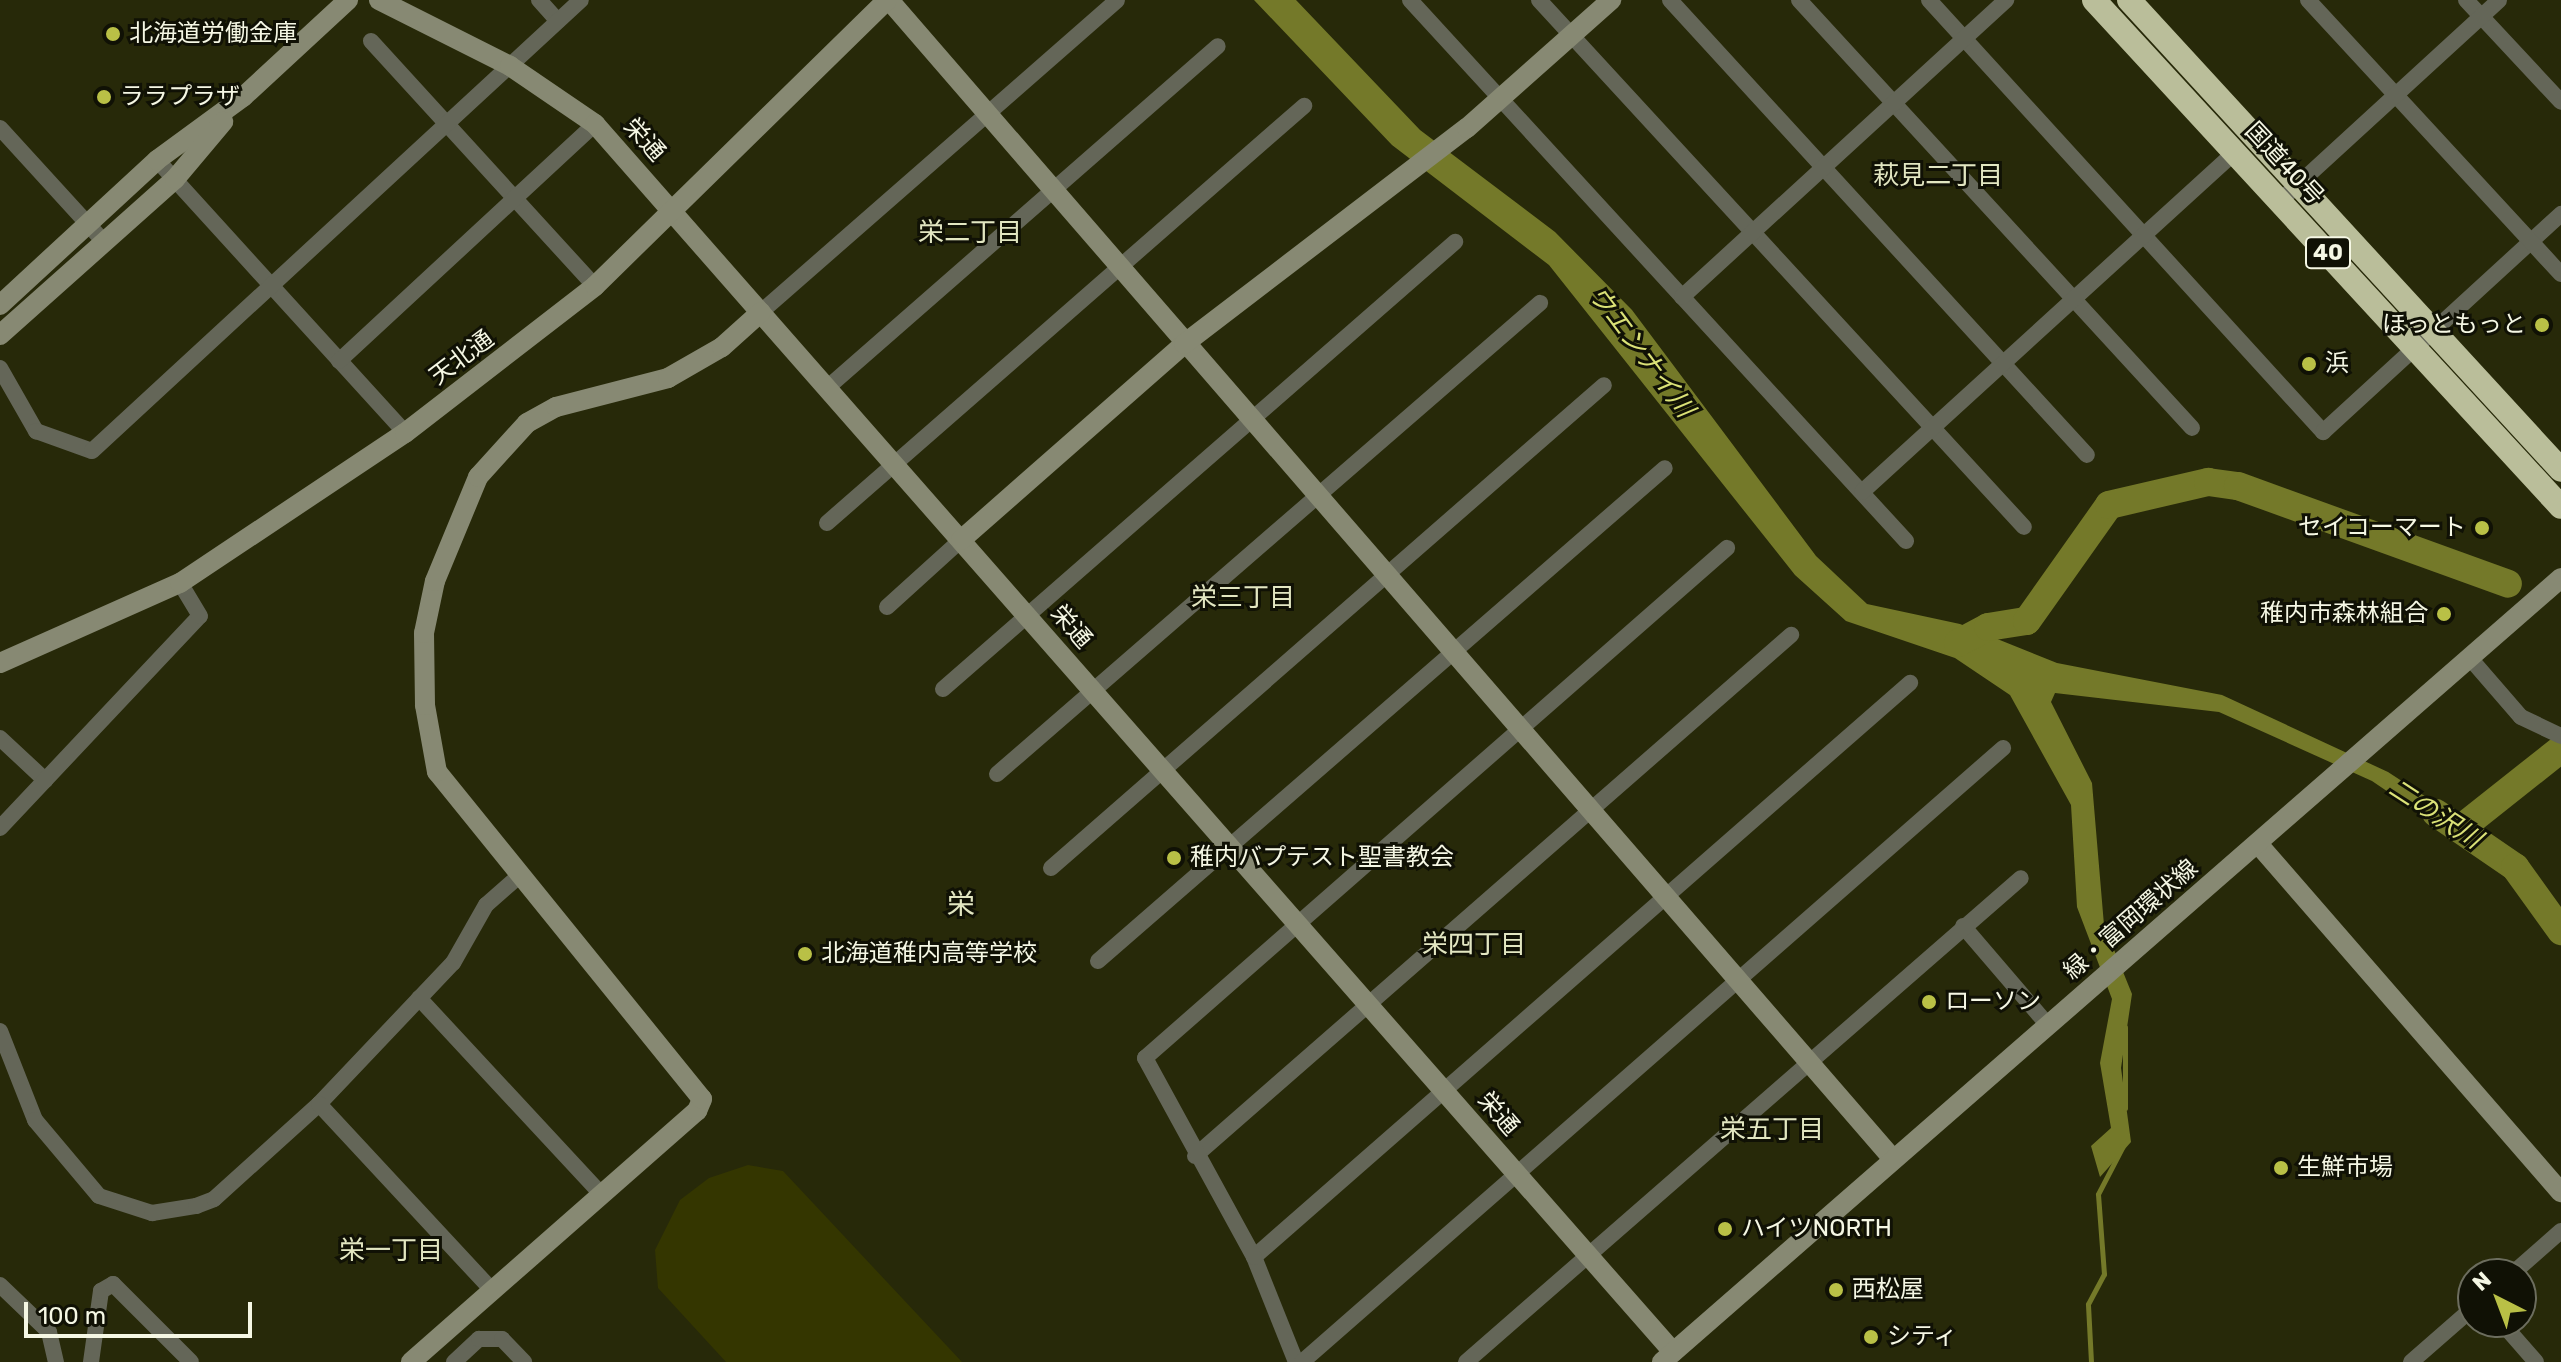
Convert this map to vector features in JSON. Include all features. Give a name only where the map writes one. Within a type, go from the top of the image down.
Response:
[{"type":"highway","name":"国道40号","points":[[2094,0],[2561,507]]},
{"type":"highway","name":"国道40号","points":[[2129,0],[2561,470]]},
{"type":"street","points":[[0,305],[157,160],[243,97],[348,0]]},
{"type":"street","name":"栄通","points":[[379,0],[510,66],[595,124],[1588,1255],[1667,1357]]},
{"type":"street","points":[[539,0],[558,21]]},
{"type":"street","points":[[0,368],[36,431],[92,451],[581,0]]},
{"type":"street","points":[[888,0],[985,116],[1893,1159]]},
{"type":"street","name":"天北通","points":[[0,663],[180,583],[405,433],[595,286],[674,213],[888,0]]},
{"type":"street","points":[[411,1362],[489,1287],[697,1111],[702,1099],[447,790],[430,753],[424,633],[452,530],[478,477],[527,423],[556,407],[668,378],[722,347],[1117,0]]},
{"type":"street","points":[[1410,0],[1906,541]]},
{"type":"street","points":[[1539,0],[2024,527]]},
{"type":"street","points":[[887,607],[1184,344],[1502,100],[1611,0]]},
{"type":"street","points":[[1670,0],[2087,455]]},
{"type":"street","points":[[1799,0],[2192,428]]},
{"type":"street","points":[[1929,0],[2323,432],[2561,214]]},
{"type":"street","points":[[1682,297],[2006,0]]},
{"type":"street","points":[[2308,0],[2561,274]]},
{"type":"street","points":[[2466,0],[2561,102]]},
{"type":"street","points":[[2280,201],[2499,0]]},
{"type":"street","points":[[371,41],[595,286]]},
{"type":"street","points":[[827,388],[1218,46]]},
{"type":"street","points":[[0,335],[175,179],[243,97]]},
{"type":"street","points":[[827,523],[1304,106]]},
{"type":"street","points":[[339,361],[595,124]]},
{"type":"street","points":[[1,130],[104,242]]},
{"type":"street","points":[[1862,492],[2235,152]]},
{"type":"street","points":[[157,160],[405,433]]},
{"type":"street","points":[[943,689],[1455,242]]},
{"type":"street","points":[[997,774],[1540,303]]},
{"type":"street","points":[[1051,868],[1604,385]]},
{"type":"street","points":[[1098,961],[1665,468]]},
{"type":"street","points":[[1727,548],[1145,1058],[1195,1156],[1254,1257],[1299,1362],[2003,748]]},
{"type":"street","name":"緑・富岡環状線","points":[[1667,1357],[2259,845],[2561,578]]},
{"type":"street","points":[[0,828],[200,616],[180,583]]},
{"type":"street","points":[[1195,1156],[1791,635]]},
{"type":"street","points":[[2469,657],[2521,717],[2558,735]]},
{"type":"street","points":[[1254,1257],[1910,683]]},
{"type":"street","points":[[0,738],[45,780]]},
{"type":"street","points":[[2259,845],[2561,1192]]},
{"type":"street","points":[[0,1031],[52,1145],[99,1196],[123,1208],[176,1211],[214,1199],[319,1104],[464,950],[486,905],[519,876]]},
{"type":"street","points":[[1466,1362],[2021,878]]},
{"type":"street","points":[[1963,926],[2048,1025]]},
{"type":"street","points":[[419,998],[600,1193]]},
{"type":"street","points":[[319,1104],[489,1287]]},
{"type":"street","points":[[2530,1258],[2561,1231]]},
{"type":"street","points":[[91,1362],[101,1291],[113,1284],[191,1362]]},
{"type":"street","points":[[0,1285],[49,1332],[56,1362]]},
{"type":"street","points":[[2411,1362],[2457,1322]]},
{"type":"street","points":[[2515,1338],[2536,1362]]},
{"type":"street","points":[[454,1362],[479,1339],[502,1339],[524,1362]]},
{"type":"shaded area","points":[[748,1165],[783,1171],[962,1362],[726,1362],[658,1288],[655,1250],[680,1200],[709,1178]]},
{"type":"water","points":[[1254,0],[1296,0],[1420,130],[1555,232],[1632,310],[1816,556],[1867,604],[1960,624],[2057,663],[2222,695],[2388,772],[2475,829],[2459,840],[2372,781],[2219,712],[2055,693],[2051,702],[2092,783],[2104,925],[2132,994],[2121,1068],[2131,1142],[2100,1177],[2091,1146],[2111,1128],[2100,1063],[2112,999],[2077,907],[2071,805],[2010,695],[1955,658],[1846,621],[1795,575],[1549,265],[1392,145]]},
{"type":"waterway","points":[[1958,643],[1988,627],[2027,621],[2109,505],[2208,482],[2238,486],[2508,584]]},
{"type":"waterway","points":[[2460,829],[2561,749]]},
{"type":"waterway","name":"二の沢川","points":[[2436,813],[2515,867],[2561,931]]},
{"type":"waterway","name":"ウエンナイ川","points":[[2125,1027],[2125,1108]]},
{"type":"waterway","name":"ウエンナイ川","points":[[2091,1362],[2088,1304],[2104,1274],[2098,1194],[2123,1146]]},
{"type":"place","name":"北海道労働金庫","points":[[113,34]]},
{"type":"place","name":"ララプラザ","points":[[104,97]]},
{"type":"place","name":"ほっともっと","points":[[2542,325]]},
{"type":"place","name":"浜","points":[[2309,364]]},
{"type":"place","name":"セイコーマート","points":[[2482,528]]},
{"type":"place","name":"稚内市森林組合","points":[[2444,614]]},
{"type":"place","name":"稚内バプテスト聖書教会","points":[[1174,858]]},
{"type":"place","name":"北海道稚内高等学校","points":[[805,954]]},
{"type":"place","name":"ローソン","points":[[1929,1002]]},
{"type":"place","name":"生鮮市場","points":[[2281,1168]]},
{"type":"place","name":"ハイツNORTH","points":[[1725,1229]]},
{"type":"place","name":"西松屋","points":[[1836,1290]]},
{"type":"place","name":"シティ","points":[[1871,1337]]},
{"type":"district","name":"萩見二丁目","points":[[1938,176]]},
{"type":"district","name":"栄二丁目","points":[[970,233]]},
{"type":"district","name":"栄三丁目","points":[[1243,598]]},
{"type":"district","name":"栄","points":[[961,905]]},
{"type":"district","name":"栄四丁目","points":[[1474,945]]},
{"type":"district","name":"栄五丁目","points":[[1772,1130]]},
{"type":"district","name":"栄一丁目","points":[[391,1251]]}]
